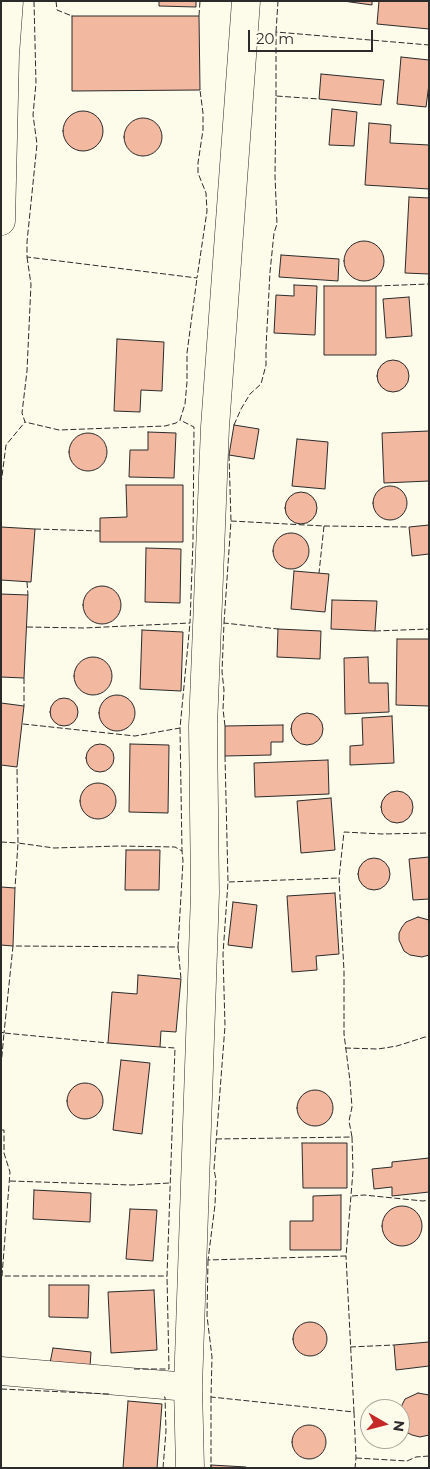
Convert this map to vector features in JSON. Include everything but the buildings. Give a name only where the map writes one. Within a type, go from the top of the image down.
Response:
[{"type":"street","points":[[1,221],[5,55],[9,1]]},
{"type":"street","points":[[190,1468],[188,1388],[205,894],[203,726],[214,457],[246,1]]},
{"type":"street","points":[[1,1371],[188,1388]]},
{"type":"fence","points":[[34,1],[36,83],[33,115],[37,144],[27,257],[197,278],[207,211],[206,193],[198,173],[203,130],[200,90]]},
{"type":"fence","points":[[56,1],[57,10],[72,16]]},
{"type":"fence","points":[[199,16],[200,1]]},
{"type":"fence","points":[[276,32],[278,1]]},
{"type":"fence","points":[[276,96],[276,32],[429,45]]},
{"type":"fence","points":[[234,425],[250,394],[261,384],[266,365],[270,272],[274,233],[277,224],[275,176],[276,96],[319,99]]},
{"type":"fence","points":[[27,257],[31,284],[27,371],[22,413],[25,422],[59,430],[165,426],[180,420],[185,404],[187,353],[197,278]]},
{"type":"fence","points":[[376,286],[429,284]]},
{"type":"fence","points":[[27,627],[84,628],[190,623],[194,427],[180,420]]},
{"type":"fence","points":[[1,484],[6,445],[25,422]]},
{"type":"fence","points":[[229,455],[231,521]]},
{"type":"fence","points":[[224,623],[231,521],[324,526],[319,573]]},
{"type":"fence","points":[[324,526],[409,527]]},
{"type":"fence","points":[[35,529],[100,531]]},
{"type":"fence","points":[[27,582],[28,595]]},
{"type":"fence","points":[[23,724],[135,736],[180,728],[190,623]]},
{"type":"fence","points":[[225,726],[222,672],[224,623],[278,629]]},
{"type":"fence","points":[[375,631],[429,629]]},
{"type":"fence","points":[[24,678],[24,706]]},
{"type":"fence","points":[[180,728],[182,851]]},
{"type":"fence","points":[[225,756],[228,882]]},
{"type":"fence","points":[[1,842],[18,843],[17,767]]},
{"type":"fence","points":[[352,1137],[349,1121],[352,1107],[350,1081],[344,1034],[344,971],[339,878],[344,832],[382,834],[429,833]]},
{"type":"fence","points":[[1,1032],[4,1033],[13,946],[178,947],[182,851],[175,847],[54,848],[18,843],[15,888]]},
{"type":"fence","points":[[216,1139],[352,1137],[353,1171],[346,1256],[208,1260],[215,1205],[216,1180],[214,1169],[225,1026],[223,954],[228,882],[339,878]]},
{"type":"fence","points":[[178,947],[181,979]]},
{"type":"fence","points":[[1,1066],[4,1033],[108,1043]]},
{"type":"fence","points":[[345,1048],[378,1049],[397,1046],[425,1037],[429,1038]]},
{"type":"fence","points":[[1,1130],[4,1130],[4,1153],[10,1172],[2,1276],[167,1276],[175,1048],[160,1047]]},
{"type":"fence","points":[[10,1181],[131,1185],[170,1183]]},
{"type":"fence","points":[[352,1196],[364,1195],[429,1200]]},
{"type":"fence","points":[[208,1260],[207,1316],[212,1357],[211,1397],[354,1412],[346,1256]]},
{"type":"fence","points":[[134,1369],[169,1369],[167,1276]]},
{"type":"fence","points":[[350,1347],[394,1345]]},
{"type":"fence","points":[[1,1389],[109,1394]]},
{"type":"fence","points":[[163,1468],[166,1431],[164,1397]]},
{"type":"fence","points":[[211,1397],[211,1467]]},
{"type":"fence","points":[[354,1412],[355,1468]]},
{"type":"fence","points":[[356,1458],[407,1461],[416,1457],[429,1456]]}]
